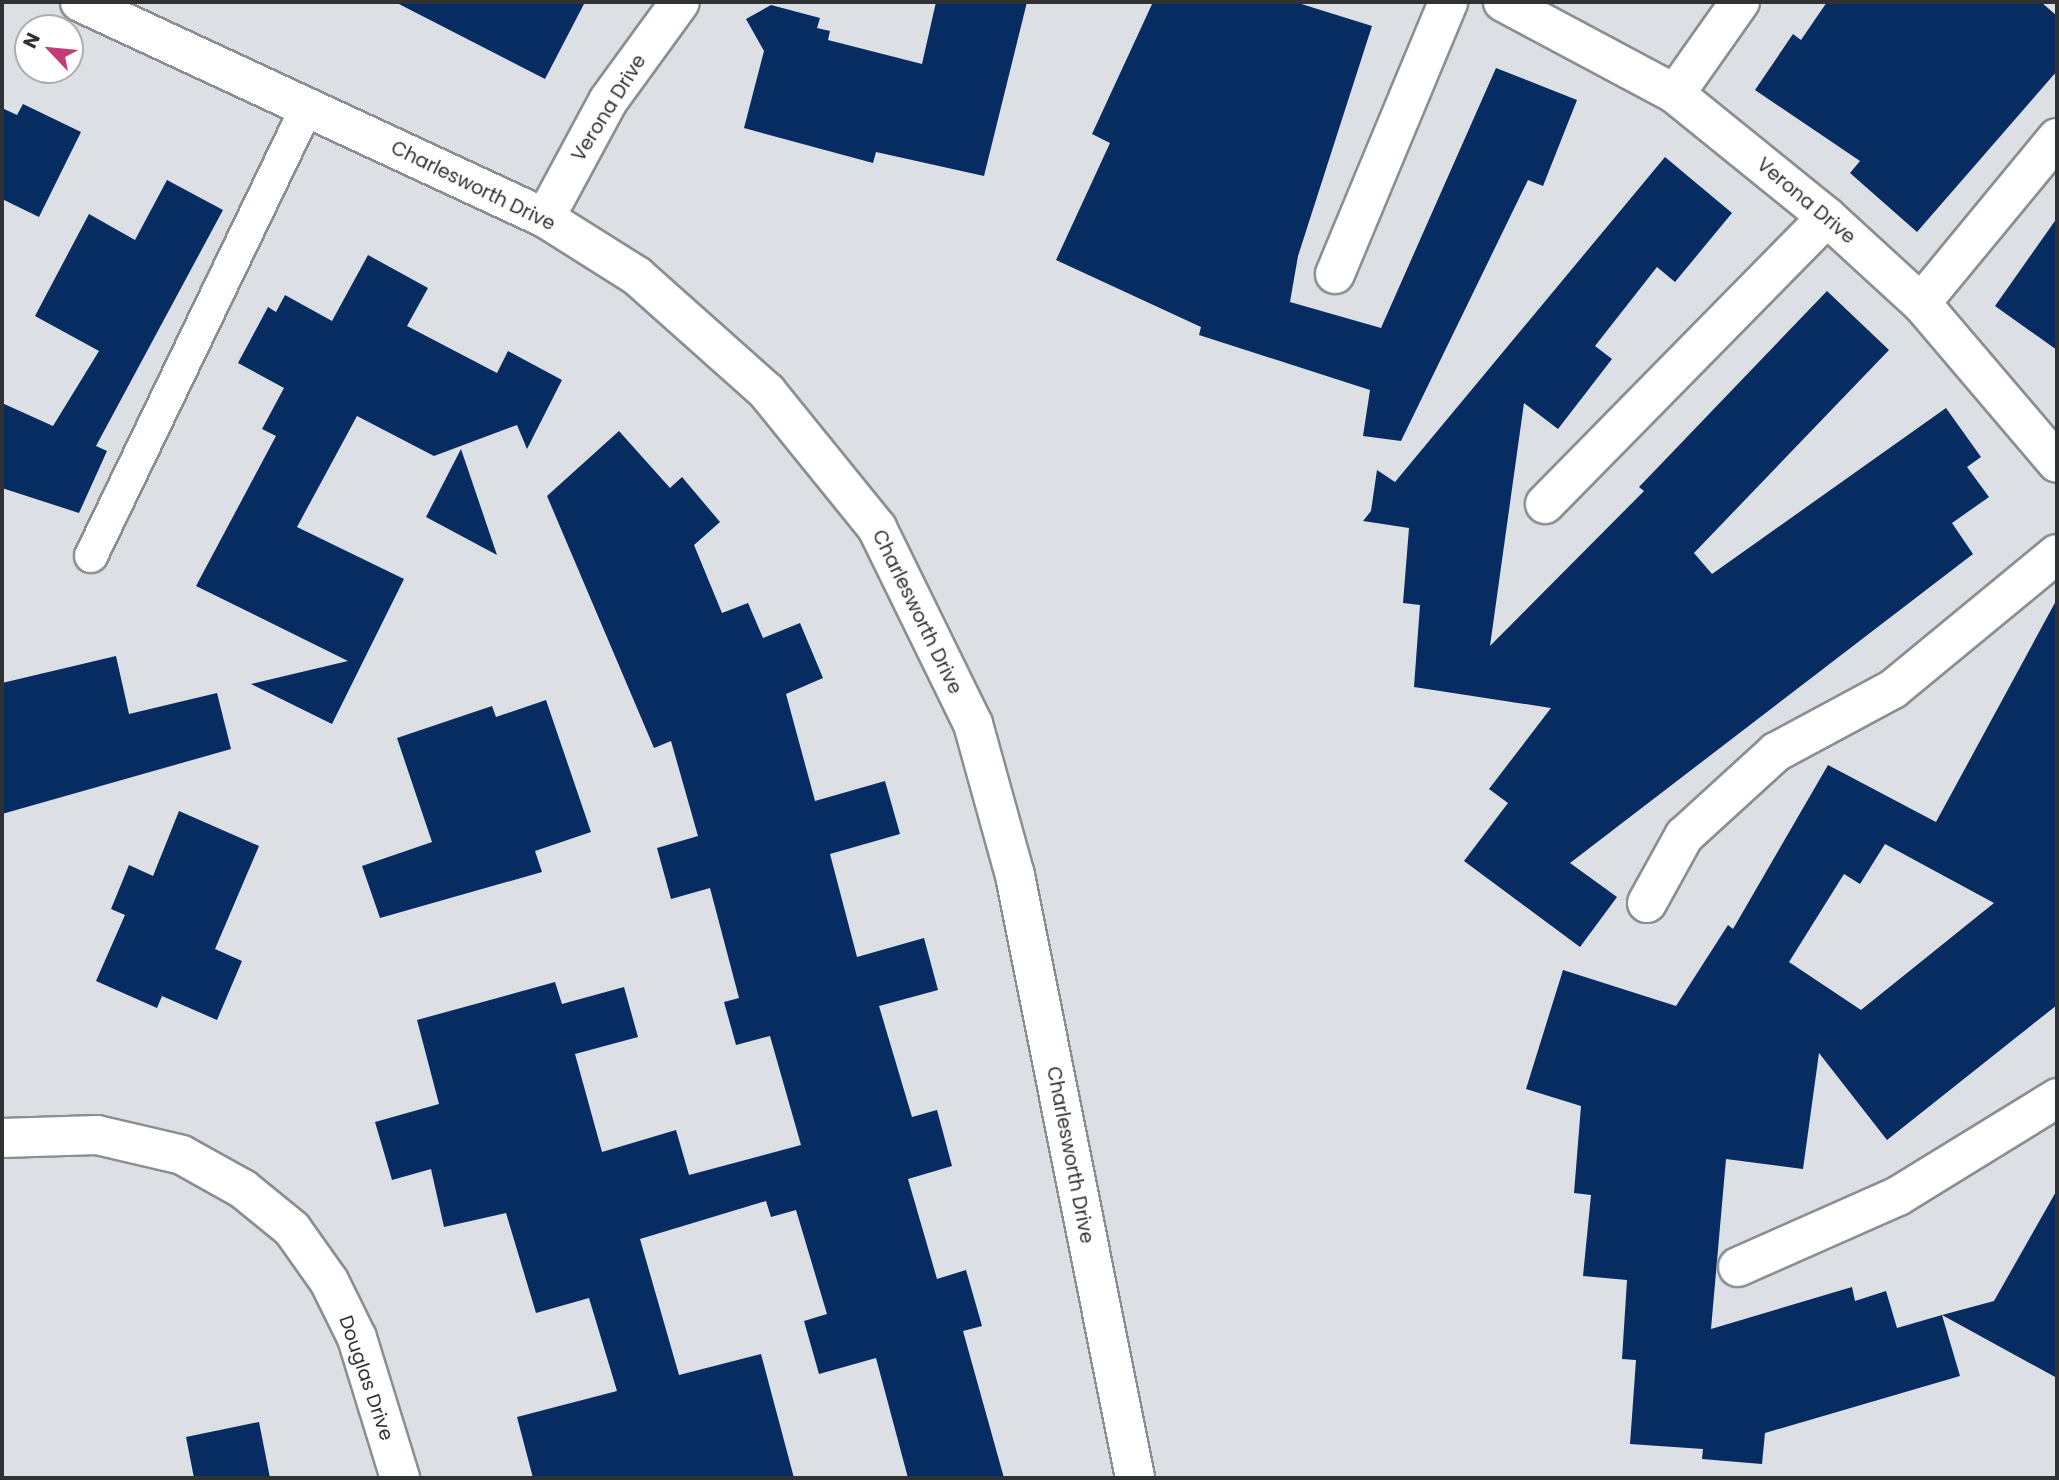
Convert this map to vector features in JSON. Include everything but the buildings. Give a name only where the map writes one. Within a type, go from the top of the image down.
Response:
[{"type":"street","name":"Charlesworth Drive","points":[[80,2],[545,218],[637,276],[766,391],[877,528],[973,724],[1015,876],[1135,1478]]},
{"type":"street","name":"Verona Drive","points":[[545,218],[608,101],[680,2]]},
{"type":"street","points":[[1335,274],[1448,2]]},
{"type":"street","name":"Verona Drive","points":[[1503,2],[1675,94],[1827,217],[1921,303],[2057,463]]},
{"type":"street","points":[[1675,94],[1740,2]]},
{"type":"street","points":[[1921,303],[2057,138]]},
{"type":"street","points":[[1545,504],[1827,217]]},
{"type":"street","points":[[1647,904],[1684,835],[1776,752],[1893,689],[2057,554]]},
{"type":"street","points":[[1738,1267],[1898,1196],[2057,1098]]},
{"type":"street","name":"Douglas Drive","points":[[2,1138],[97,1135],[182,1155],[243,1189],[292,1228],[329,1281],[357,1338],[400,1478]]},
{"type":"lane","points":[[91,555],[307,108]]}]
